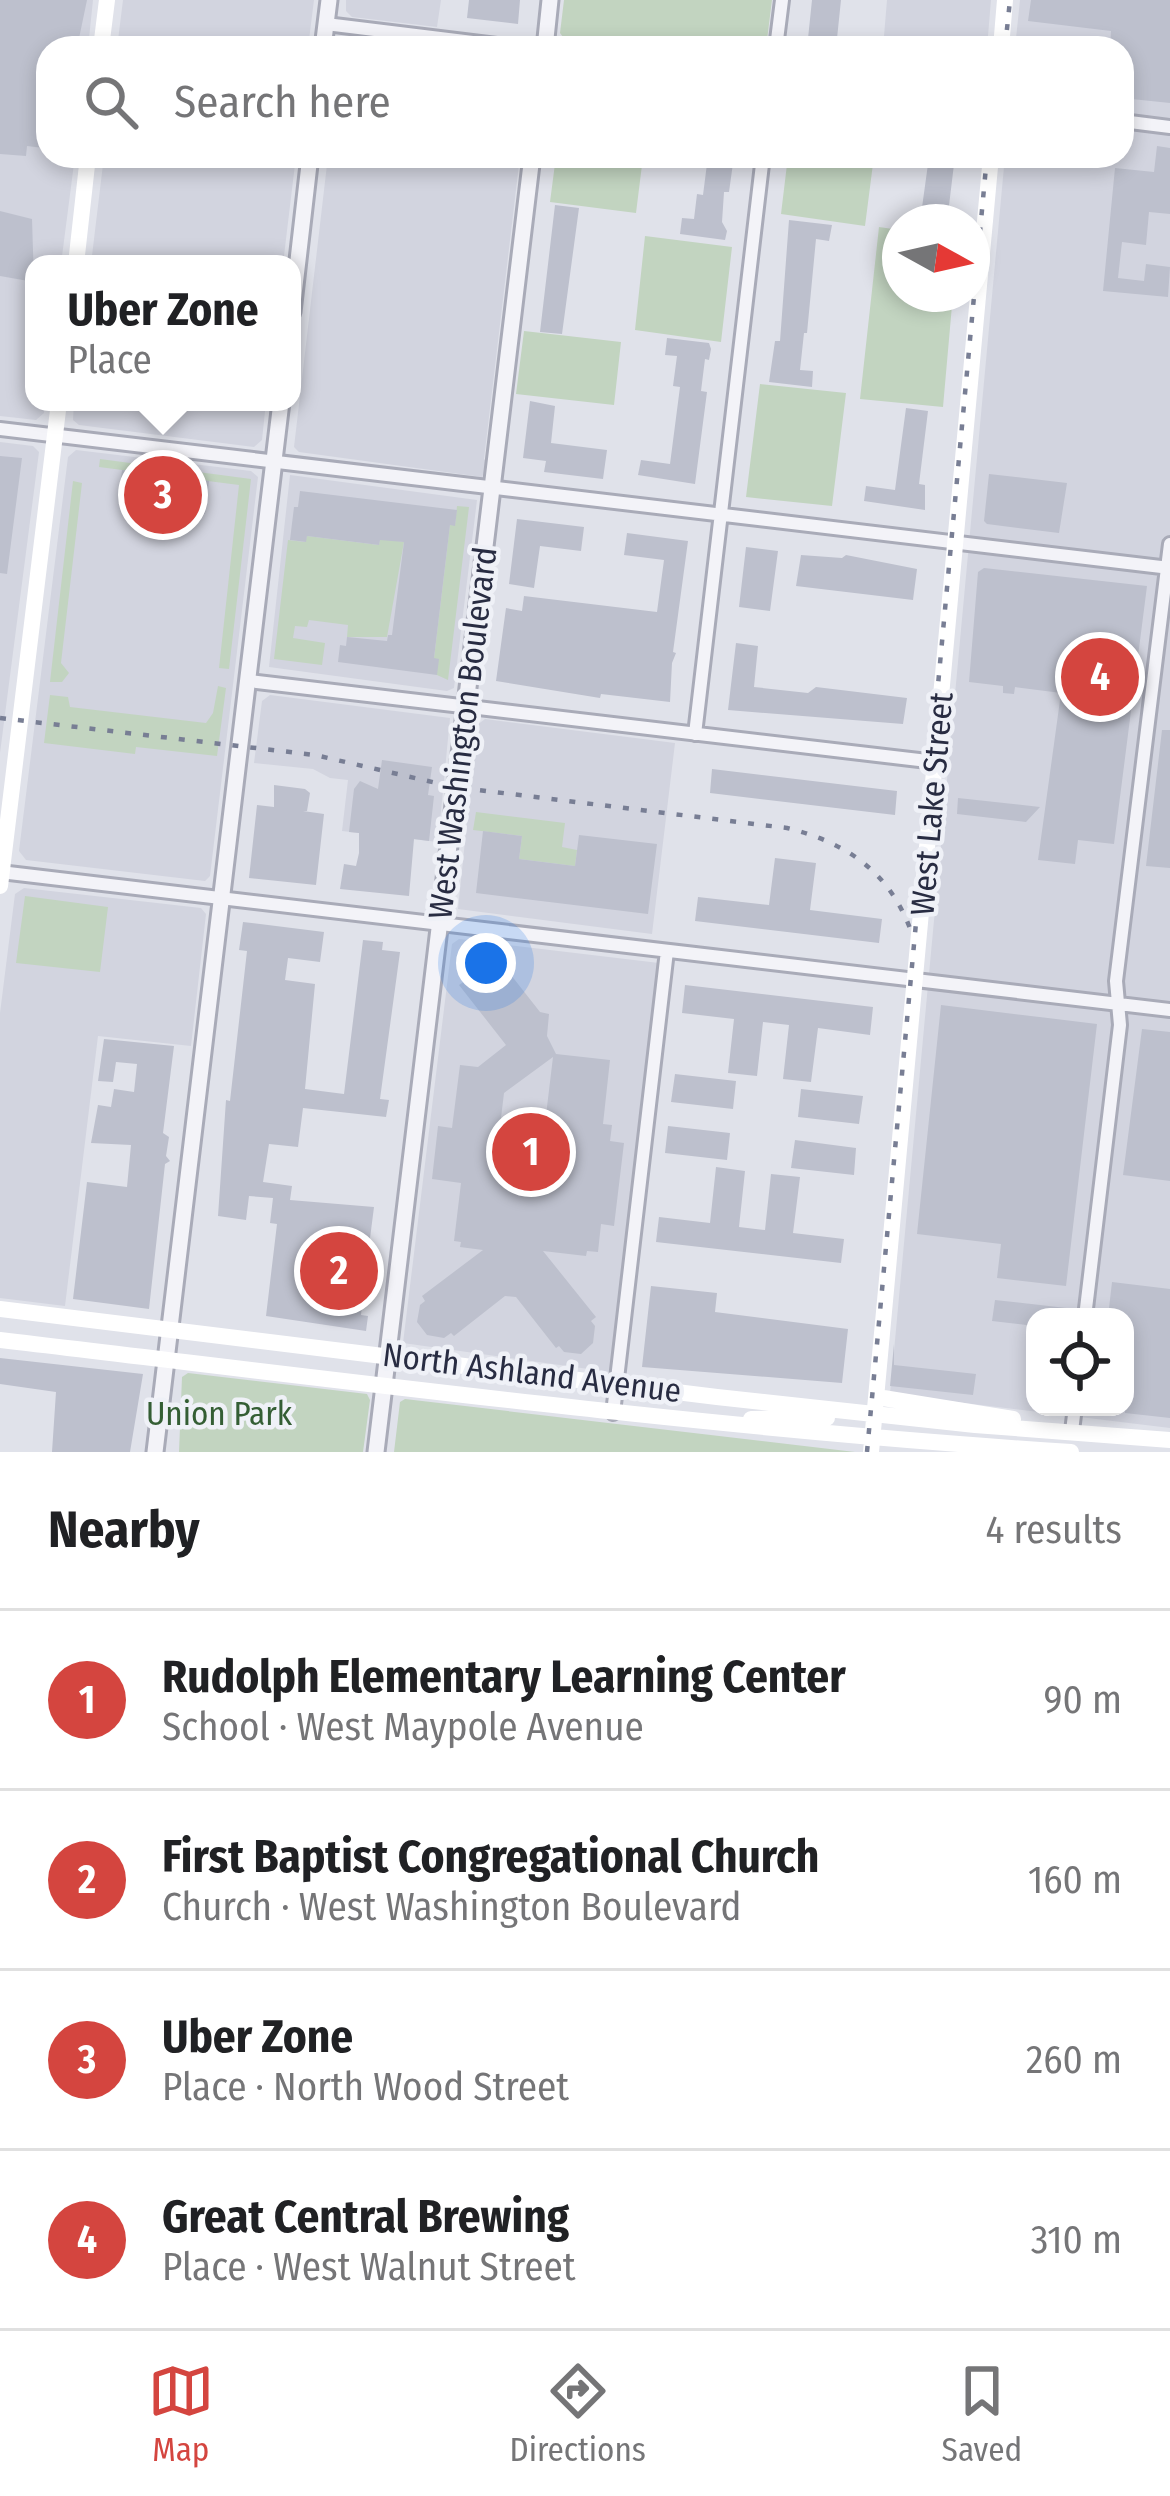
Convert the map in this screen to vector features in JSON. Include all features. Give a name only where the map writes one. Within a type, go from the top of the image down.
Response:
[{"type":"main road","points":[[102,36],[107,0]]},
{"type":"main road","points":[[1002,36],[1005,0]]},
{"type":"main road","points":[[77,255],[87,168]]},
{"type":"main road","name":"West Lake Street","points":[[874,1425],[990,168]]},
{"type":"main road","points":[[1,877],[58,411]]},
{"type":"main road","name":"North Ashland Avenue","points":[[0,1309],[617,1382],[1071,1452]]},
{"type":"main road","name":"North Ashland Avenue","points":[[0,1340],[727,1424],[874,1425],[976,1410],[1068,1431],[1161,1444]]},
{"type":"street","points":[[324,36],[329,0]]},
{"type":"street","points":[[546,36],[550,0]]},
{"type":"street","points":[[778,36],[782,0]]},
{"type":"street","points":[[326,24],[424,36]]},
{"type":"street","points":[[1134,122],[1170,127]]},
{"type":"street","points":[[299,255],[309,168]]},
{"type":"street","name":"West Washington Boulevard","points":[[376,1452],[531,168]]},
{"type":"street","points":[[695,734],[762,168]]},
{"type":"street","points":[[156,1452],[280,411]]},
{"type":"street","points":[[0,429],[1168,568]]},
{"type":"street","points":[[1086,1308],[1120,1025],[1116,981],[1170,544]]},
{"type":"street","points":[[249,680],[936,762]]},
{"type":"street","points":[[1,877],[223,898],[1170,1010]]},
{"type":"street","points":[[613,1413],[667,952]]},
{"type":"street","points":[[1068,1431],[1072,1416]]},
{"type":"shaded area","points":[[0,0],[93,0],[89,36],[36,36],[36,168],[73,168],[62,255],[25,255],[25,411],[44,413],[36,420],[0,416]]},
{"type":"shaded area","points":[[123,0],[314,0],[310,36],[118,36]]},
{"type":"shaded area","points":[[346,0],[441,0],[437,27],[352,17],[346,11]]},
{"type":"shaded area","points":[[887,0],[991,0],[988,36],[884,36]]},
{"type":"shaded area","points":[[1020,0],[1170,0],[1170,1428],[1071,1416],[1134,1416],[1134,1308],[1026,1308],[1026,1411],[890,1394],[1004,168],[1134,168],[1134,36],[1016,36]]},
{"type":"shaded area","points":[[103,168],[295,168],[284,255],[92,255]]},
{"type":"shaded area","points":[[327,168],[519,168],[484,459],[488,464],[482,477],[299,452],[294,447]]},
{"type":"shaded area","points":[[74,411],[265,411],[262,440],[254,447],[79,425],[73,420]]},
{"type":"shaded area","points":[[0,442],[33,446],[39,452],[0,753]]},
{"type":"shaded area","points":[[76,450],[251,471],[258,477],[210,876],[205,881],[26,860],[19,851],[68,457]]},
{"type":"shaded area","points":[[290,475],[477,500],[454,688],[447,691],[269,667]]},
{"type":"shaded area","points":[[270,695],[450,718],[438,842],[342,831],[348,780],[313,769],[254,763],[262,701]]},
{"type":"shaded area","points":[[485,719],[675,743],[652,934],[458,909],[477,725]]},
{"type":"shaded area","points":[[24,888],[201,908],[206,914],[191,1046],[98,1036],[65,1306],[0,1298],[0,1013],[15,894]]},
{"type":"shaded area","points":[[459,939],[659,963],[610,1372],[403,1343],[452,944]]},
{"type":"green space","points":[[564,0],[772,0],[768,36],[560,33]]},
{"type":"green space","points":[[554,168],[642,168],[636,213],[550,202]]},
{"type":"green space","points":[[787,168],[872,168],[865,226],[781,214]]},
{"type":"green space","points":[[879,227],[882,312],[951,312],[943,407],[860,399]]},
{"type":"green space","points":[[645,236],[732,247],[721,342],[635,330]]},
{"type":"green space","points":[[524,331],[621,342],[614,405],[516,394]]},
{"type":"green space","points":[[760,384],[846,393],[832,506],[746,497]]},
{"type":"green space","points":[[100,459],[251,479],[229,669],[219,668],[239,485],[99,467]]},
{"type":"green space","points":[[73,481],[82,483],[61,663],[69,673],[62,682],[50,682]]},
{"type":"green space","points":[[457,506],[469,507],[448,680],[437,675],[434,658],[450,525],[455,525]]},
{"type":"green space","points":[[307,536],[379,545],[380,538],[404,542],[387,637],[347,637],[348,625],[309,620],[307,627],[295,626],[293,638],[325,643],[322,665],[274,659],[288,540],[305,542]]},
{"type":"green space","points":[[218,686],[226,688],[217,756],[136,747],[135,754],[44,743],[50,695],[68,697],[70,707],[206,723]]},
{"type":"green space","points":[[476,812],[565,823],[562,847],[577,850],[575,866],[519,859],[522,836],[473,830]]},
{"type":"green space","points":[[25,896],[108,907],[100,972],[16,963]]},
{"type":"green space","name":"Union Park","points":[[188,1373],[367,1394],[363,1452],[179,1452],[182,1377]]},
{"type":"green space","points":[[400,1402],[855,1452],[394,1452]]},
{"type":"building","points":[[0,0],[87,0],[80,36],[36,36],[36,147],[27,146],[26,156],[0,154]]},
{"type":"building","points":[[469,0],[520,0],[518,24],[467,18]]},
{"type":"building","points":[[812,0],[841,0],[837,36],[808,36]]},
{"type":"building","points":[[1031,0],[1170,0],[1170,103],[1134,99],[1134,36],[1028,21]]},
{"type":"building","points":[[1157,146],[1170,148],[1170,214],[1149,212],[1146,245],[1122,242],[1118,278],[1144,281],[1146,264],[1170,267],[1168,297],[1103,291],[1115,168],[1154,172]]},
{"type":"building","points":[[706,168],[732,168],[729,192],[724,192],[725,240],[680,234],[682,218],[694,219],[697,194],[703,195]]},
{"type":"building","points":[[927,168],[954,168],[949,204],[922,204]]},
{"type":"building","points":[[555,205],[579,208],[562,334],[540,332]]},
{"type":"building","points":[[0,211],[32,219],[33,255],[25,255],[25,280],[0,276]]},
{"type":"building","points":[[789,220],[832,225],[829,241],[816,239],[804,333],[800,370],[813,371],[812,387],[769,382],[775,341],[780,341]]},
{"type":"building","points":[[667,338],[709,343],[711,349],[701,391],[707,392],[695,484],[638,475],[641,460],[670,464],[680,387],[673,386],[677,356],[665,355]]},
{"type":"building","points":[[530,401],[555,406],[551,443],[607,450],[603,479],[544,472],[546,461],[523,458]]},
{"type":"building","points":[[906,408],[928,411],[919,484],[925,485],[925,510],[864,501],[866,486],[895,490]]},
{"type":"building","points":[[0,456],[22,458],[7,574],[0,573]]},
{"type":"building","points":[[122,470],[209,481],[205,514],[118,503]]},
{"type":"building","points":[[989,474],[1067,483],[1059,533],[987,524]]},
{"type":"building","points":[[300,491],[457,510],[455,526],[450,525],[434,658],[439,659],[437,675],[338,662],[340,645],[346,646],[347,637],[387,641],[392,635],[404,542],[380,540],[379,545],[307,536],[306,542],[290,540]]},
{"type":"building","points":[[517,519],[584,527],[581,551],[540,546],[534,588],[509,584]]},
{"type":"building","points":[[627,533],[688,541],[670,702],[601,694],[600,698],[496,681],[506,608],[522,611],[524,596],[657,612],[664,560],[624,555]]},
{"type":"building","points":[[746,547],[778,551],[770,611],[739,607]]},
{"type":"building","points":[[801,555],[846,555],[917,569],[913,600],[796,586]]},
{"type":"building","points":[[984,568],[1147,586],[1114,844],[1078,840],[1075,864],[1038,860],[1061,693],[1015,687],[1014,694],[1003,693],[1003,686],[969,682],[978,572]]},
{"type":"building","points":[[736,643],[758,646],[754,687],[808,693],[816,687],[907,698],[903,724],[728,710]]},
{"type":"building","points":[[1162,730],[1170,730],[1170,868],[1146,866]]},
{"type":"building","points":[[382,760],[432,767],[429,841],[414,839],[409,896],[340,889],[344,864],[356,866],[359,853],[359,833],[349,832],[354,789],[360,781],[378,789]]},
{"type":"building","points":[[712,769],[897,791],[895,815],[710,793]]},
{"type":"building","points":[[274,785],[305,789],[310,793],[307,811],[303,811],[324,814],[316,885],[249,878],[257,805],[274,807]]},
{"type":"building","points":[[958,798],[1040,807],[1026,822],[957,814]]},
{"type":"building","points":[[483,831],[522,836],[519,859],[575,866],[579,835],[657,844],[648,914],[476,893]]},
{"type":"building","points":[[775,858],[816,863],[810,910],[882,919],[879,943],[695,921],[698,897],[769,905]]},
{"type":"building","points":[[243,922],[324,932],[320,962],[288,958],[285,980],[315,984],[305,1089],[344,1094],[363,940],[383,942],[382,950],[400,952],[380,1099],[389,1100],[386,1117],[303,1108],[298,1147],[269,1144],[263,1182],[292,1186],[290,1200],[374,1207],[368,1254],[375,1256],[361,1315],[368,1316],[366,1331],[266,1316],[277,1224],[270,1223],[273,1198],[249,1196],[246,1220],[218,1216],[226,1100],[230,1101],[247,951],[239,950]]},
{"type":"building","points":[[472,952],[485,953],[490,961],[496,956],[540,1012],[549,1014],[547,1036],[556,1054],[610,1060],[603,1124],[612,1125],[610,1141],[624,1143],[614,1226],[601,1224],[598,1252],[587,1251],[586,1256],[543,1251],[596,1317],[591,1321],[593,1343],[581,1354],[556,1348],[516,1297],[505,1296],[454,1336],[427,1335],[417,1322],[425,1301],[422,1296],[483,1250],[460,1247],[461,1242],[454,1241],[461,1183],[432,1179],[438,1126],[452,1128],[460,1065],[478,1067],[506,1045],[459,985],[465,981],[459,974],[460,961]],"holes":[[[553,1057],[543,1140],[499,1135],[504,1093]]]},
{"type":"building","points":[[685,985],[873,1007],[870,1035],[818,1028],[811,1082],[783,1079],[789,1025],[763,1022],[757,1076],[728,1073],[734,1019],[682,1013]]},
{"type":"building","points":[[941,1005],[1097,1024],[1066,1286],[997,1278],[1001,1244],[917,1234]]},
{"type":"building","points":[[1142,1029],[1170,1032],[1170,1181],[1123,1175]]},
{"type":"building","points":[[104,1039],[174,1046],[163,1133],[169,1137],[166,1156],[170,1161],[165,1164],[149,1309],[73,1299],[87,1182],[127,1187],[131,1145],[91,1143],[98,1105],[111,1107],[114,1089],[134,1092],[137,1064],[116,1062],[113,1082],[98,1081]]},
{"type":"building","points":[[675,1074],[736,1081],[733,1109],[671,1102]]},
{"type":"building","points":[[801,1089],[863,1096],[859,1124],[798,1117]]},
{"type":"building","points":[[668,1126],[730,1133],[727,1160],[665,1153]]},
{"type":"building","points":[[795,1140],[856,1148],[854,1175],[791,1168]]},
{"type":"building","points":[[716,1167],[745,1171],[739,1227],[765,1230],[771,1174],[800,1177],[793,1233],[844,1239],[841,1263],[656,1242],[659,1217],[710,1223]]},
{"type":"building","points":[[1112,1282],[1170,1289],[1170,1418],[1134,1414],[1134,1308],[1109,1308]]},
{"type":"building","points":[[651,1286],[717,1293],[715,1312],[848,1329],[842,1383],[642,1367]]},
{"type":"building","points":[[995,1300],[1066,1308],[1026,1308],[1026,1325],[992,1321]]},
{"type":"building","points":[[894,1344],[894,1365],[976,1374],[973,1395],[890,1386]]},
{"type":"building","points":[[0,1358],[143,1374],[130,1452],[52,1452],[56,1392],[0,1384]]},
{"type":"railway","points":[[1006,36],[1010,0]]},
{"type":"railway","points":[[867,1452],[986,168]]},
{"type":"railway","points":[[0,718],[315,755],[454,787],[787,828],[829,842],[864,864],[892,894],[912,934]]},
{"type":"place","name":"Uber Zone","points":[[163,495]]},
{"type":"place","name":"Great Central Brewing","points":[[1100,677]]},
{"type":"place","name":"Rudolph Elementary Learning Center","points":[[531,1152]]},
{"type":"place","name":"First Baptist Congregational Church","points":[[339,1271]]}]
